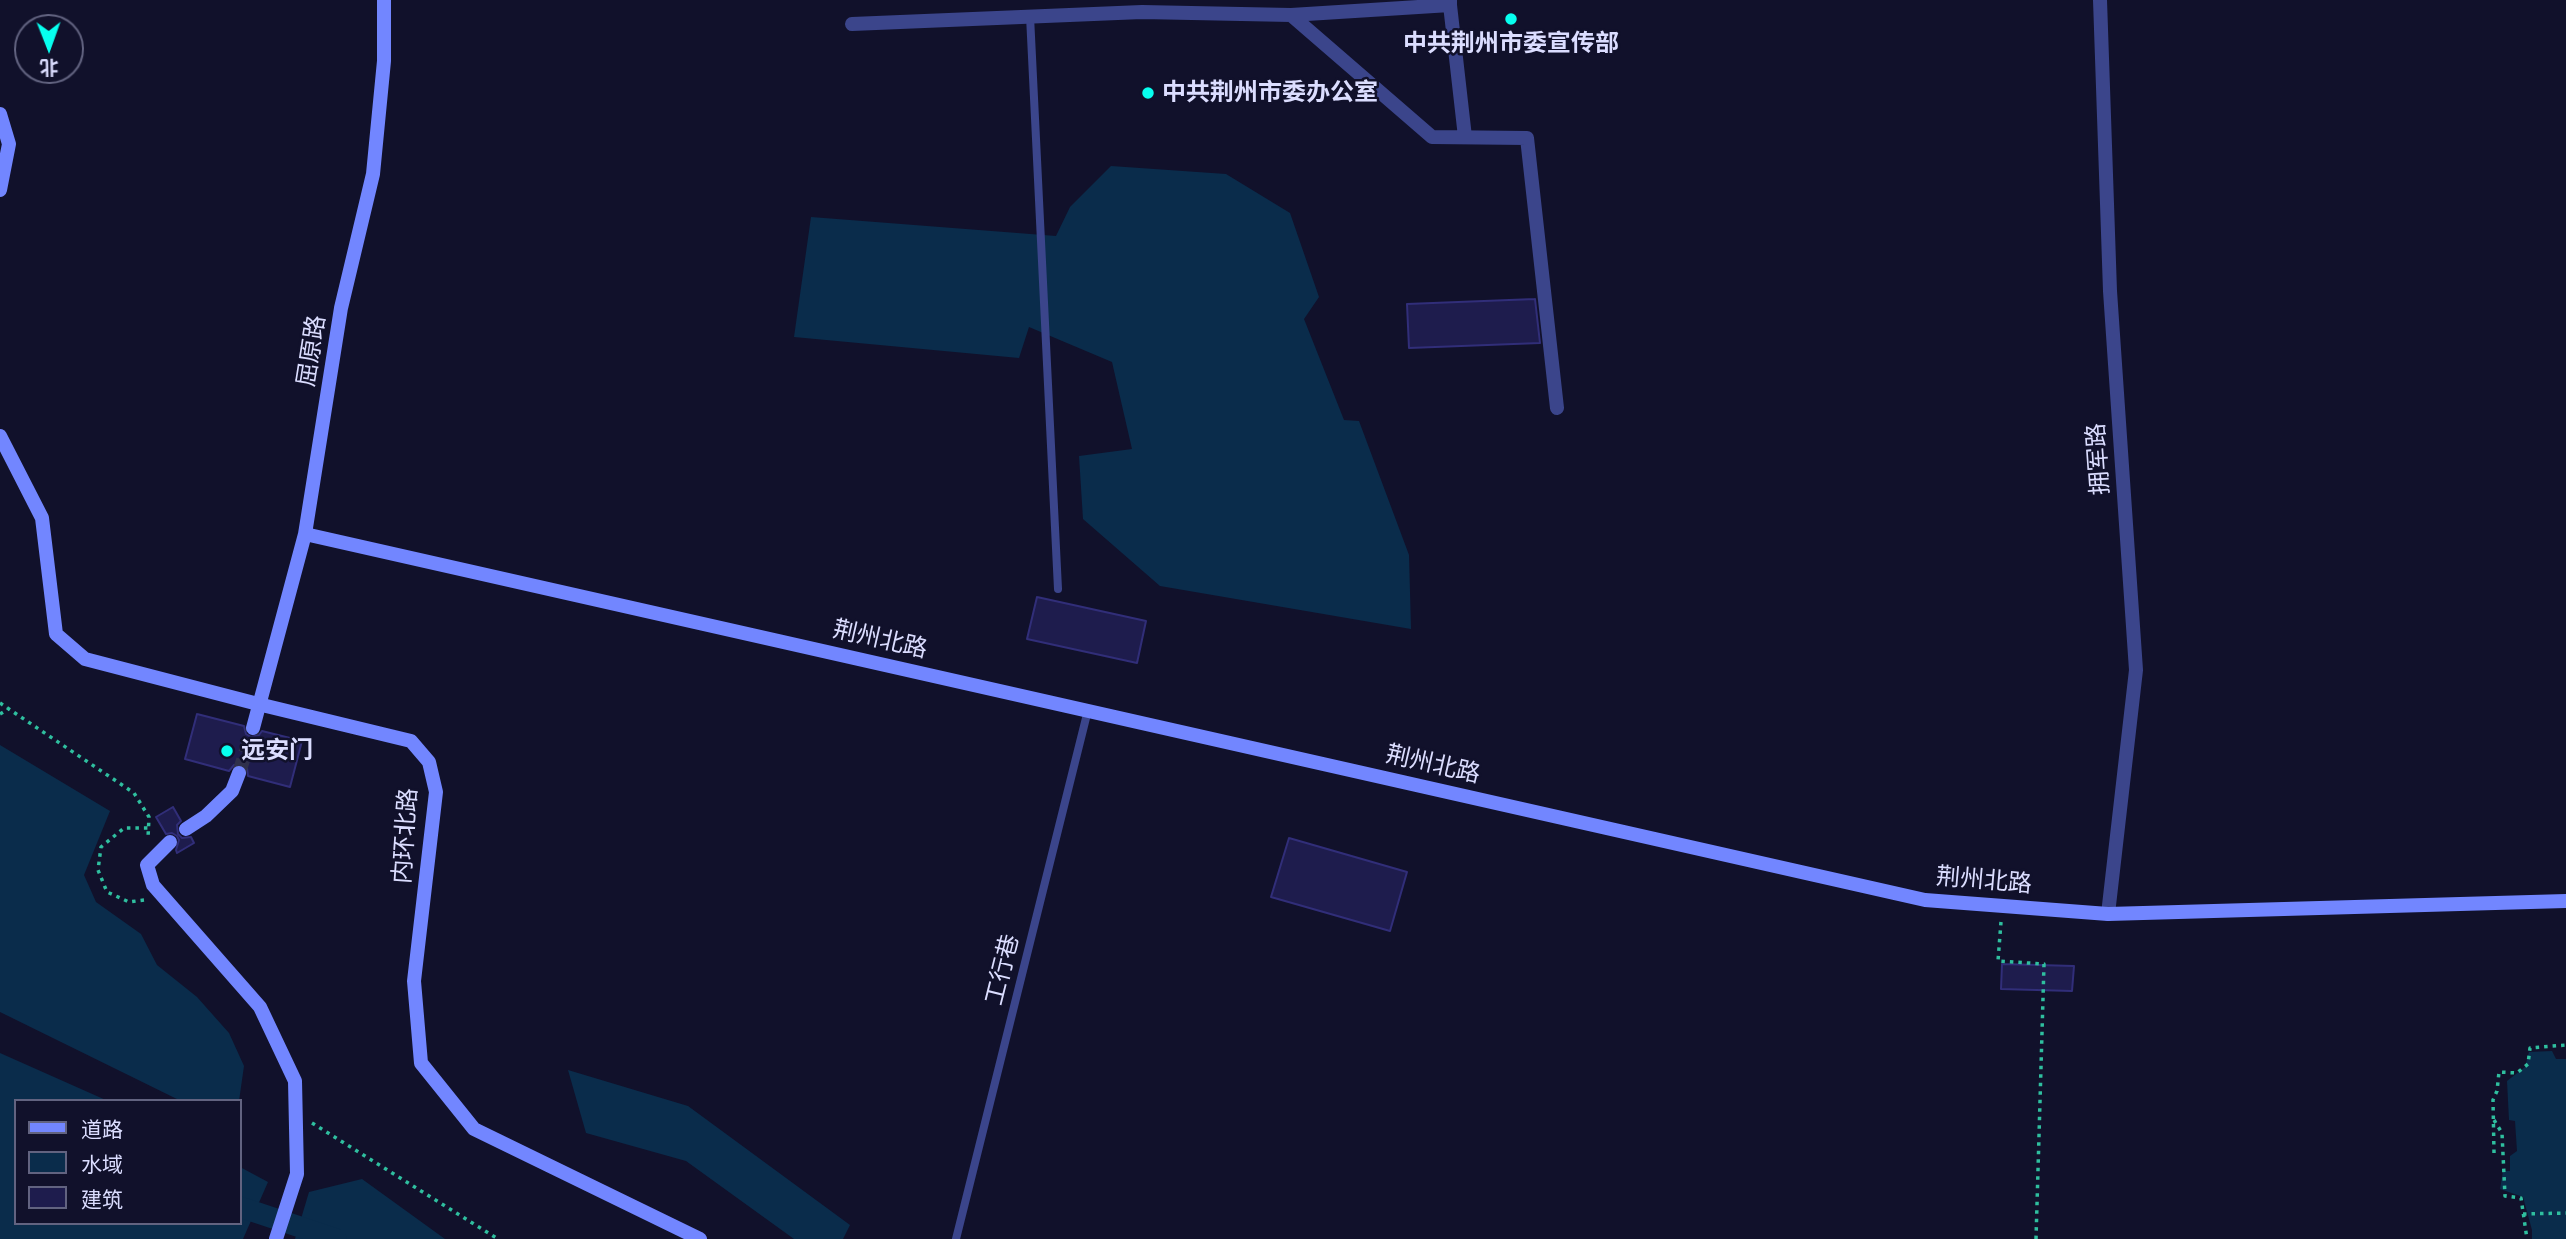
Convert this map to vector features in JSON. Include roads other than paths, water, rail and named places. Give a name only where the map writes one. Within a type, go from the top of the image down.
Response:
[{"type":"street","name":"屈原路","points":[[253,729],[305,534],[341,308],[373,174],[384,61],[384,0]]},
{"type":"street","name":"拥军路","points":[[2100,0],[2110,291],[2136,670],[2108,914]]},
{"type":"street","points":[[852,24],[1030,16],[1142,6],[1291,15],[1450,2],[1465,137]]},
{"type":"street","points":[[1291,15],[1432,137],[1527,138],[1557,408]]},
{"type":"street","points":[[0,114],[9,144],[0,190]]},
{"type":"street","name":"内环北路","points":[[0,436],[42,518],[56,635],[85,659],[258,705],[411,741],[429,762],[436,792],[414,981],[421,1063],[474,1129],[700,1239]]},
{"type":"street","name":"荆州北路","points":[[305,534],[1925,900],[2108,914],[2566,901]]},
{"type":"street","points":[[186,830],[206,816],[232,791],[239,773]]},
{"type":"street","points":[[170,842],[147,864],[152,885],[260,1007],[295,1081],[297,1174],[276,1239]]},
{"type":"lane","points":[[1030,16],[1058,589]]},
{"type":"lane","name":"工行巷","points":[[956,1239],[1088,710]]},
{"type":"water","points":[[1111,166],[1226,174],[1290,213],[1319,297],[1304,319],[1344,420],[1359,421],[1409,555],[1411,629],[1160,586],[1083,519],[1079,456],[1132,449],[1112,362],[1029,327],[1019,358],[794,337],[811,217],[1056,236],[1070,207]]},
{"type":"water","points":[[0,745],[110,811],[84,875],[96,902],[141,934],[157,965],[197,997],[229,1033],[244,1066],[239,1099],[177,1099],[0,1012]]},
{"type":"water","points":[[2552,1051],[2556,1059],[2566,1059],[2566,1239],[2532,1239],[2523,1197],[2500,1189],[2503,1171],[2510,1171],[2510,1156],[2517,1151],[2515,1121],[2509,1120],[2507,1081],[2525,1067],[2529,1052]]},
{"type":"water","points":[[0,1053],[104,1099],[14,1099],[14,1225],[242,1225],[242,1168],[268,1182],[243,1239],[0,1239]]},
{"type":"water","points":[[568,1070],[688,1106],[850,1225],[843,1239],[794,1239],[686,1161],[586,1133]]},
{"type":"water","points":[[362,1179],[445,1239],[295,1239],[309,1192]]},
{"type":"waterway","points":[[242,1208],[336,1239]]},
{"type":"tunnel","points":[[239,773],[253,728]]},
{"type":"place","name":"中共荆州市委宣传部","points":[[1511,19]]},
{"type":"place","name":"中共荆州市委办公室","points":[[1148,93]]},
{"type":"place","name":"远安门","points":[[227,751]]}]
